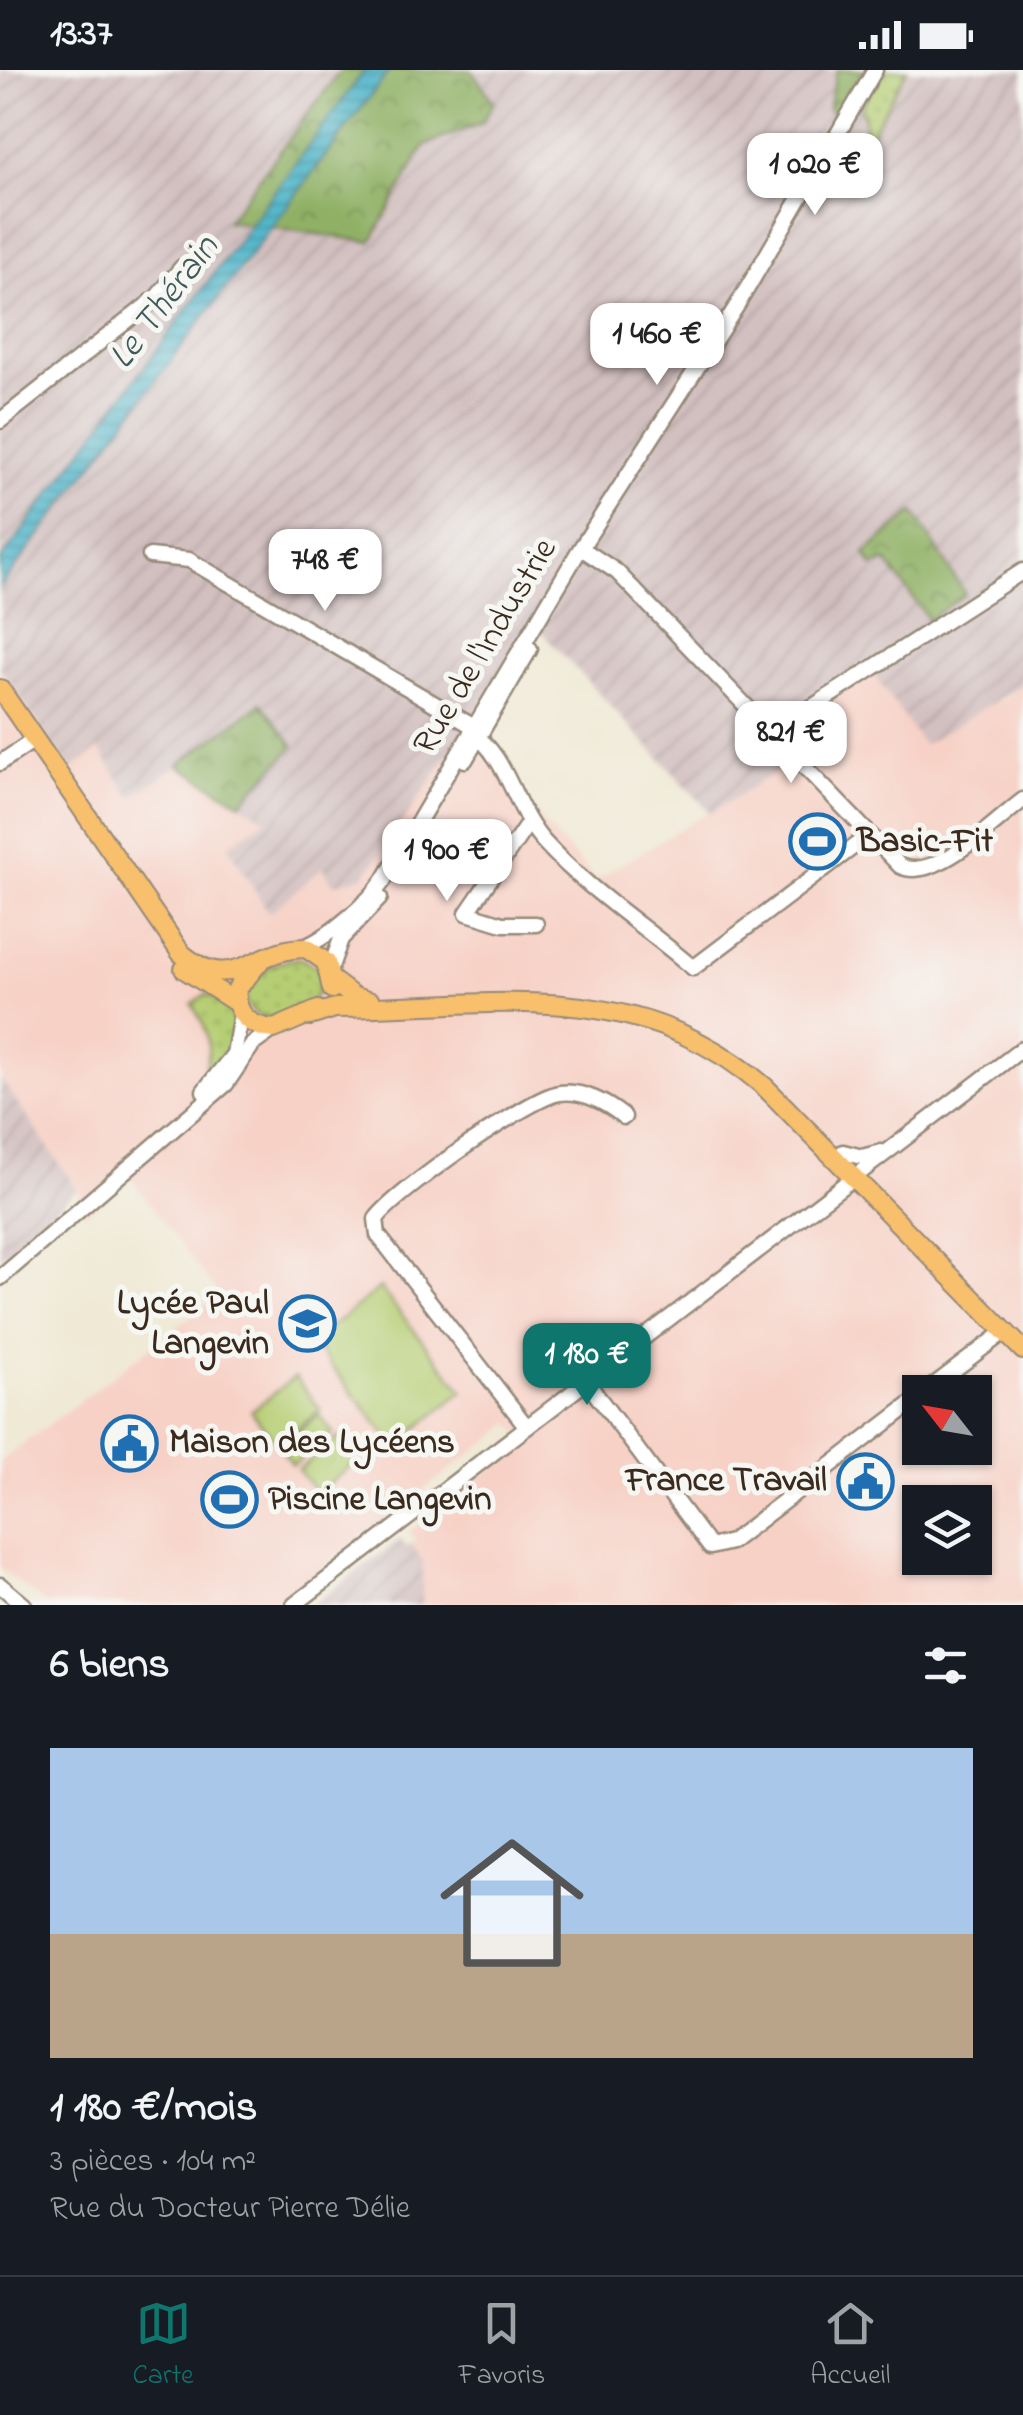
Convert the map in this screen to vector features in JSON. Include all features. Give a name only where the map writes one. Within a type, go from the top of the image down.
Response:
[{"type":"main road","points":[[0,690],[30,743],[170,956],[256,1026],[274,1029],[335,1008],[545,1001],[641,1017],[692,1038],[750,1074],[857,1174],[1012,1329],[1023,1347]]},
{"type":"main road","points":[[0,707],[176,948],[196,964],[216,973],[234,972],[301,948],[319,954],[331,975],[354,997],[370,1002],[545,991],[602,998],[648,1012],[692,1030],[742,1060],[790,1098],[843,1152],[857,1174]]},
{"type":"main road","points":[[239,1009],[238,984],[260,961]]},
{"type":"main road","points":[[310,1016],[326,1002],[331,975]]},
{"type":"street","name":"Rue de l'Industrie","points":[[331,975],[339,942],[382,896],[584,549],[738,304],[873,70]]},
{"type":"street","points":[[0,421],[156,298],[182,267]]},
{"type":"street","points":[[584,549],[618,572],[900,866],[923,870],[936,866],[1023,800]]},
{"type":"street","points":[[150,556],[186,559],[476,732],[496,758],[528,822],[595,894],[693,968],[869,835]]},
{"type":"street","points":[[772,733],[1023,572]]},
{"type":"street","name":"Rue de l'Industrie","points":[[301,948],[318,941],[377,890],[476,732]]},
{"type":"street","points":[[0,763],[30,743]]},
{"type":"street","points":[[528,822],[467,913],[498,923],[536,924]]},
{"type":"street","points":[[0,1269],[214,1082],[236,1049],[239,1009]]},
{"type":"street","points":[[0,1278],[226,1084],[253,1044],[274,1029]]},
{"type":"street","points":[[294,1605],[1023,1048]]},
{"type":"street","points":[[527,1427],[378,1235],[376,1219],[450,1158],[552,1095],[588,1097],[624,1117]]},
{"type":"street","points":[[843,1152],[870,1157],[899,1142]]},
{"type":"street","points":[[949,1375],[1012,1329]]},
{"type":"street","points":[[586,1381],[710,1547],[731,1542],[902,1410]]},
{"type":"street","points":[[0,1586],[24,1605]]},
{"type":"shaded area","points":[[0,70],[1023,70],[1023,684],[923,745],[865,662],[763,733],[789,763],[711,813],[533,623],[474,719],[364,876],[333,884],[323,867],[269,913],[228,846],[266,819],[178,766],[131,797],[99,749],[69,771],[0,667]]},
{"type":"shaded area","points":[[866,661],[993,699],[996,704],[1023,684],[1023,1605],[422,1605],[423,1561],[411,1544],[415,1539],[409,1531],[526,1442],[511,1423],[273,1605],[47,1605],[0,1568],[0,1462],[219,1295],[130,1177],[86,1214],[77,1189],[0,1078],[0,667],[68,770],[99,749],[178,765],[267,820],[474,719],[542,822],[596,880],[789,763],[762,733]]},
{"type":"shaded area","points":[[0,1078],[77,1189],[0,1258]]},
{"type":"shaded area","points":[[400,1539],[406,1547],[411,1544],[423,1561],[422,1605],[313,1605]]},
{"type":"green space","points":[[341,70],[471,70],[494,102],[482,123],[425,145],[371,242],[227,221]]},
{"type":"green space","points":[[837,70],[864,70],[836,116],[828,109]]},
{"type":"green space","points":[[882,70],[907,70],[868,139],[861,107]]},
{"type":"green space","points":[[914,512],[965,594],[929,620],[886,561],[872,566],[865,553]]},
{"type":"green space","points":[[261,703],[294,746],[240,803],[178,765]]},
{"type":"green space","points":[[299,958],[318,968],[320,982],[316,995],[294,1014],[265,1018],[253,1012],[245,999],[252,982],[273,966]]},
{"type":"green space","points":[[206,994],[228,1004],[234,1028],[228,1050],[200,1090],[208,1044],[192,1004]]},
{"type":"green space","points":[[380,1288],[463,1391],[395,1446],[312,1342]]},
{"type":"green space","points":[[295,1377],[321,1410],[277,1444],[251,1411]]},
{"type":"green space","points":[[319,1415],[333,1433],[293,1465],[278,1447]]},
{"type":"green space","points":[[339,1437],[358,1460],[317,1493],[298,1470]]},
{"type":"water","points":[[365,70],[390,70],[0,588],[0,561]]},
{"type":"place","name":"Basic-Fit","points":[[818,842]]},
{"type":"place","name":"Lycée Paul Langevin","points":[[308,1324]]},
{"type":"place","name":"Maison des Lycéens","points":[[130,1443]]},
{"type":"place","name":"France Travail","points":[[866,1481]]},
{"type":"place","name":"Piscine Langevin","points":[[229,1500]]},
{"type":"water label","name":"Le Thérain","points":[[165,303]]}]
